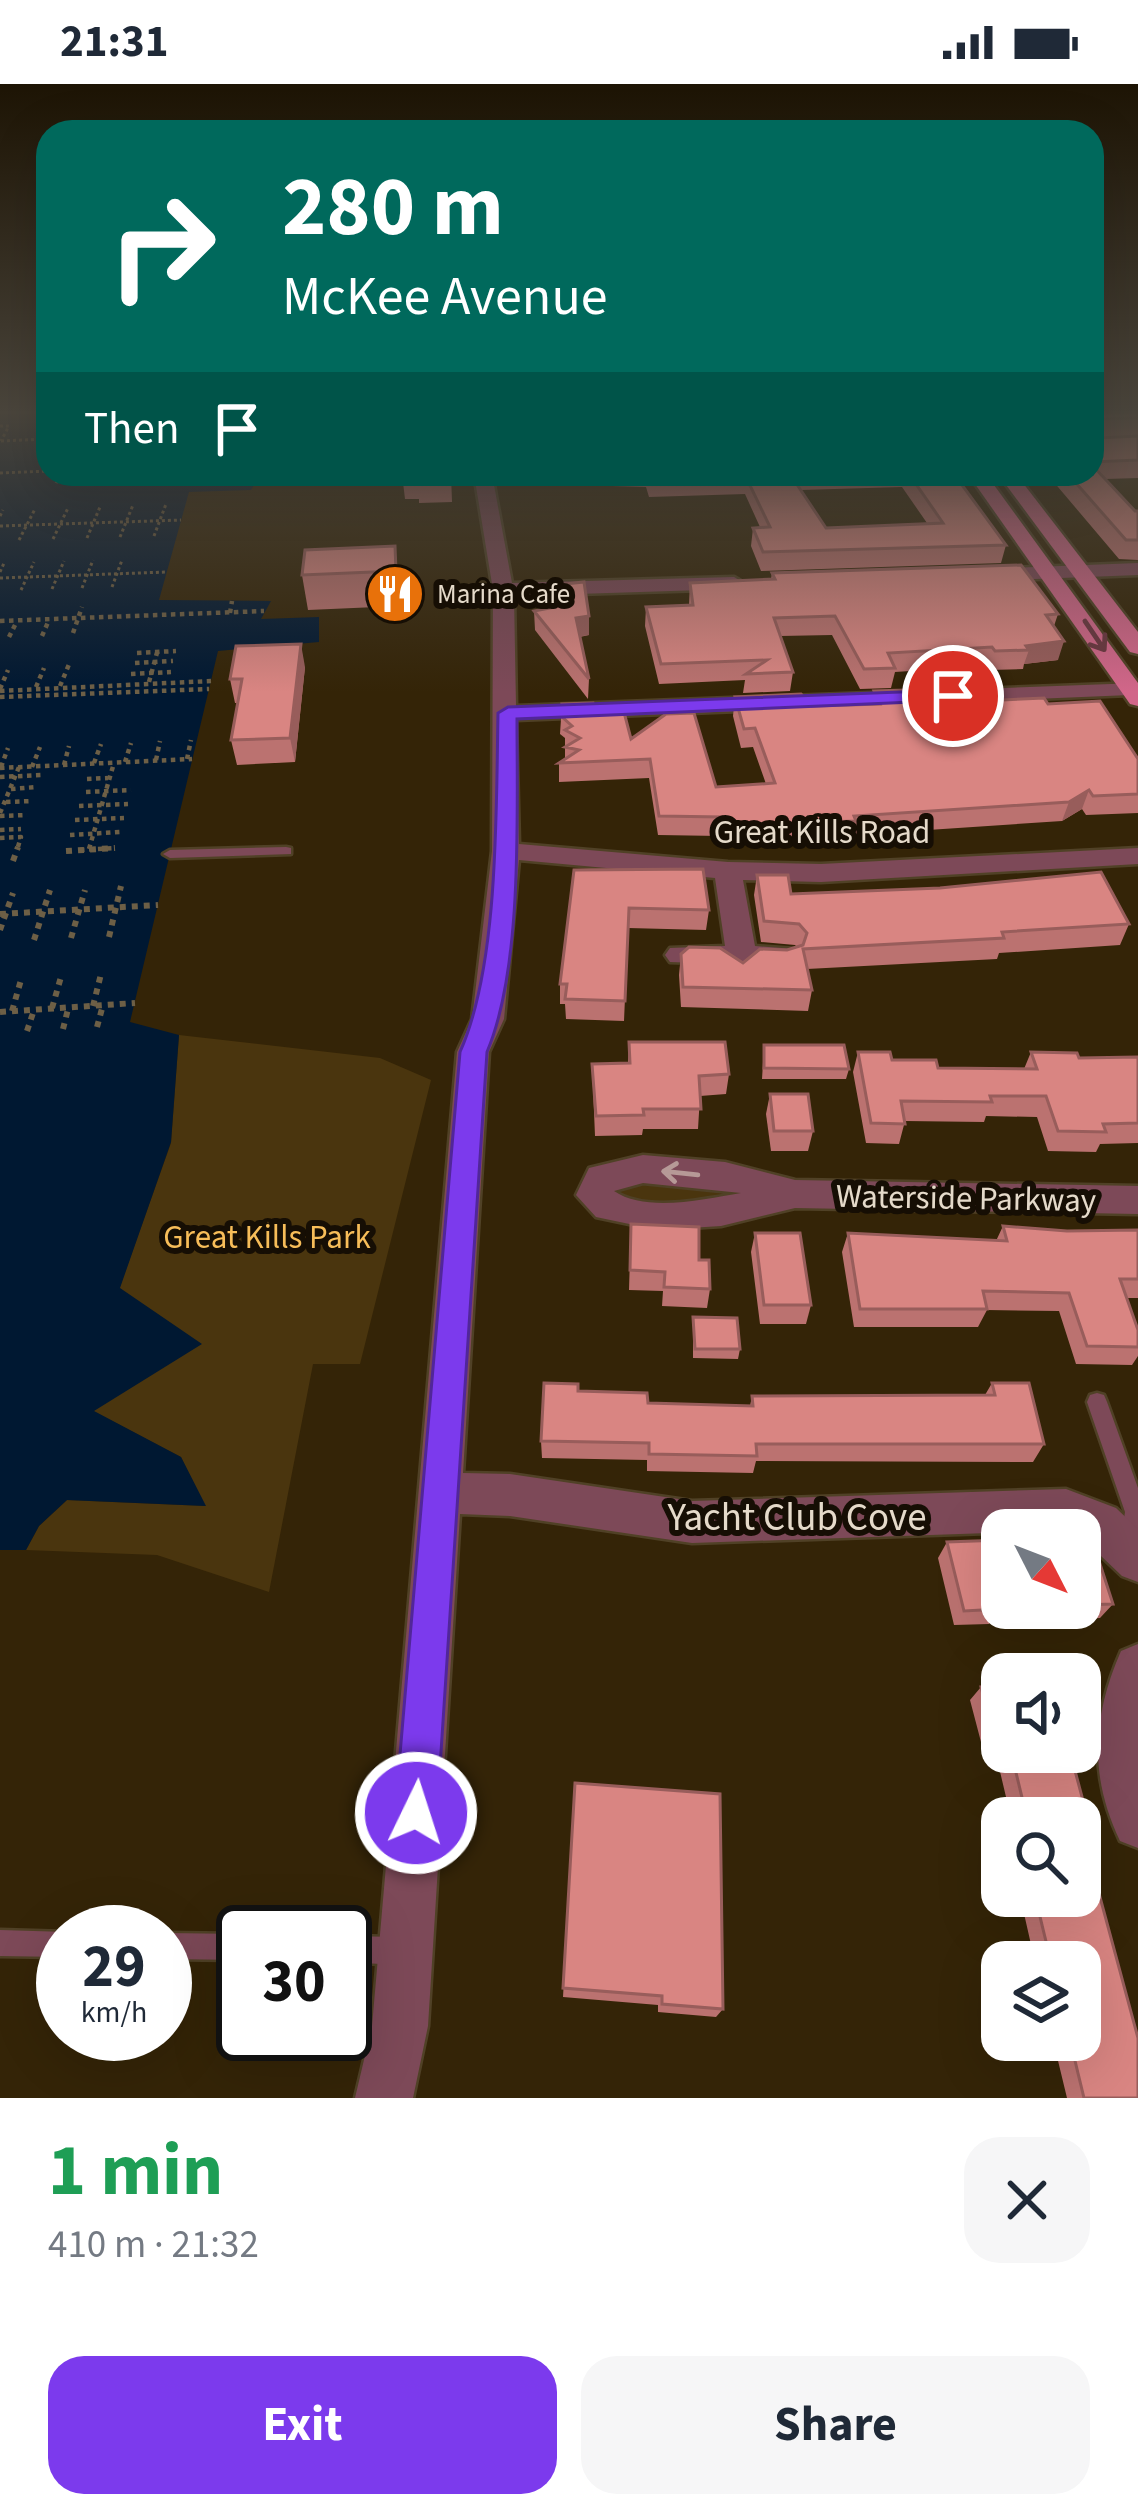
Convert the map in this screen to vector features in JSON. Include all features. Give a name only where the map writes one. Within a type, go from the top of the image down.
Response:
[{"type":"main road","points":[[1000,504],[1134,694]]},
{"type":"main road","points":[[1031,504],[1138,647]]},
{"type":"street","points":[[384,2098],[400,2026],[473,1052],[488,1019],[506,851],[503,590],[488,504]]},
{"type":"street","points":[[957,576],[1138,569]]},
{"type":"street","points":[[503,590],[766,582]]},
{"type":"street","points":[[508,713],[1134,694]]},
{"type":"street","name":"Great Kills Road","points":[[506,851],[728,871],[821,873],[1138,856]]},
{"type":"street","points":[[728,871],[741,952]]},
{"type":"street","points":[[680,956],[741,952],[784,956]]},
{"type":"street","name":"Waterside Parkway","points":[[795,1194],[1138,1200]]},
{"type":"street","name":"Yacht Club Cove","points":[[440,1493],[510,1495],[713,1522],[1066,1510],[1101,1523],[1131,1552]]},
{"type":"street","points":[[1137,1825],[1120,1754],[1122,1705],[1138,1668]]},
{"type":"lane","points":[[170,854],[286,851]]},
{"type":"lane","points":[[1097,1402],[1136,1512],[1131,1552]]},
{"type":"lane","points":[[0,1943],[36,1944]]},
{"type":"lane","points":[[372,1950],[406,1951]]},
{"type":"path","points":[[154,536],[166,504]]},
{"type":"path","points":[[120,537],[134,505]]},
{"type":"path","points":[[87,538],[100,507]]},
{"type":"path","points":[[53,539],[68,508]]},
{"type":"path","points":[[19,540],[35,509]]},
{"type":"path","points":[[0,526],[181,520]]},
{"type":"path","points":[[82,588],[93,560]]},
{"type":"path","points":[[112,586],[122,560]]},
{"type":"path","points":[[52,589],[64,561]]},
{"type":"path","points":[[21,590],[34,562]]},
{"type":"path","points":[[4,563],[0,575],[28,577],[167,572]]},
{"type":"path","points":[[142,586],[147,572]]},
{"type":"path","points":[[232,601],[234,624]]},
{"type":"path","points":[[127,616],[131,604]]},
{"type":"path","points":[[103,632],[106,606]]},
{"type":"path","points":[[73,633],[82,607]]},
{"type":"path","points":[[28,620],[33,608]]},
{"type":"path","points":[[42,636],[58,608]]},
{"type":"path","points":[[8,609],[2,621],[264,611]]},
{"type":"path","points":[[209,625],[212,613]]},
{"type":"path","points":[[184,626],[187,614]]},
{"type":"path","points":[[158,627],[162,615]]},
{"type":"path","points":[[133,631],[138,616]]},
{"type":"path","points":[[9,638],[16,621]]},
{"type":"path","points":[[147,688],[158,651]]},
{"type":"path","points":[[137,653],[176,651]]},
{"type":"path","points":[[135,663],[173,661]]},
{"type":"path","points":[[60,688],[70,662]]},
{"type":"path","points":[[36,689],[44,668]]},
{"type":"path","points":[[0,694],[8,670]]},
{"type":"path","points":[[131,674],[171,672]]},
{"type":"path","points":[[60,688],[209,688],[0,694],[60,688]]},
{"type":"path","points":[[0,694],[147,688]]},
{"type":"path","points":[[155,761],[160,740]]},
{"type":"path","points":[[0,771],[190,759],[191,740]]},
{"type":"path","points":[[125,762],[131,742]]},
{"type":"path","points":[[94,764],[100,744]]},
{"type":"path","points":[[64,765],[69,746]]},
{"type":"path","points":[[32,767],[40,747]]},
{"type":"path","points":[[0,771],[8,748]]},
{"type":"path","points":[[89,849],[114,763]]},
{"type":"path","points":[[2,809],[19,767]]},
{"type":"path","points":[[0,771],[42,775]]},
{"type":"path","points":[[88,779],[110,778]]},
{"type":"path","points":[[0,791],[38,787]]},
{"type":"path","points":[[86,792],[131,790]]},
{"type":"path","points":[[2,809],[32,801]]},
{"type":"path","points":[[79,806],[128,804]]},
{"type":"path","points":[[2,809],[27,815]]},
{"type":"path","points":[[75,820],[124,818]]},
{"type":"path","points":[[0,834],[21,829]]},
{"type":"path","points":[[70,835],[120,832]]},
{"type":"path","points":[[0,834],[21,837],[13,861]]},
{"type":"path","points":[[66,850],[116,848]]},
{"type":"path","points":[[109,937],[121,886]]},
{"type":"path","points":[[34,940],[50,890]]},
{"type":"path","points":[[71,938],[85,890]]},
{"type":"path","points":[[0,930],[13,893]]},
{"type":"path","points":[[3,913],[158,905]]},
{"type":"path","points":[[93,1006],[101,974]]},
{"type":"path","points":[[52,1008],[61,977]]},
{"type":"path","points":[[12,1011],[21,980]]},
{"type":"path","points":[[0,1013],[135,1004]]},
{"type":"path","points":[[97,1028],[103,1005]]},
{"type":"path","points":[[63,1029],[68,1007]]},
{"type":"path","points":[[27,1031],[34,1010]]},
{"type":"green space","name":"Great Kills Park","points":[[179,1035],[380,1058],[431,1080],[360,1364],[313,1364],[269,1592],[157,1555],[26,1550],[39,1526],[67,1500],[205,1506],[181,1457],[93,1411],[119,1289],[171,1143]]},
{"type":"green space","points":[[625,1180],[768,1192],[636,1208],[616,1192]]},
{"type":"water","points":[[0,504],[186,504],[159,600],[271,601],[261,619],[319,617],[319,642],[218,651],[130,1022],[179,1035],[171,1142],[120,1288],[202,1344],[94,1411],[181,1457],[206,1506],[67,1500],[39,1526],[26,1550],[0,1550]]},
{"type":"building","points":[[759,504],[810,504],[826,528],[943,523],[930,504],[976,504],[1006,545],[763,552],[753,528],[770,527]]},
{"type":"building","points":[[1094,504],[1128,504],[1138,511],[1138,540],[1126,540]]},
{"type":"building","points":[[395,546],[396,571],[302,575],[305,550]]},
{"type":"building","points":[[1021,565],[1058,614],[1046,615],[1064,641],[1026,646],[1029,650],[995,651],[992,647],[888,653],[895,668],[864,669],[835,616],[774,618],[793,672],[746,674],[767,660],[661,664],[646,607],[693,605],[690,583],[775,579],[772,573]]},
{"type":"building","points":[[584,582],[589,616],[576,618],[589,679],[534,611],[555,607],[555,585]]},
{"type":"building","points":[[301,644],[290,738],[231,740],[242,679],[230,679],[236,646]]},
{"type":"building","points":[[906,690],[913,704],[1044,698],[1048,704],[1100,701],[1138,759],[1138,794],[1093,796],[1089,790],[1069,802],[854,816],[856,821],[738,825],[722,817],[659,816],[650,759],[559,763],[579,750],[565,747],[580,738],[565,730],[572,726],[560,715],[564,715],[562,704],[593,703],[595,713],[624,712],[631,739],[666,714],[694,713],[716,787],[775,783],[755,728],[744,729],[735,697],[801,694],[812,706],[880,704],[874,691]]},
{"type":"building","points":[[703,869],[709,910],[629,908],[625,1001],[565,999],[567,984],[560,984],[574,870]]},
{"type":"building","points":[[1101,872],[1129,924],[1002,932],[1004,938],[803,949],[812,990],[683,987],[681,954],[689,947],[720,948],[743,963],[760,949],[803,945],[807,933],[799,924],[764,921],[757,875],[788,875],[791,894],[940,888]]},
{"type":"building","points":[[629,1042],[725,1042],[729,1074],[699,1076],[701,1109],[643,1109],[644,1115],[596,1116],[592,1064],[630,1063]]},
{"type":"building","points":[[764,1045],[844,1045],[849,1069],[764,1068]]},
{"type":"building","points":[[858,1052],[890,1052],[892,1060],[936,1060],[938,1068],[1037,1069],[1031,1052],[1077,1053],[1079,1058],[1138,1057],[1138,1123],[1103,1124],[1106,1132],[1058,1131],[1046,1096],[990,1096],[992,1102],[901,1101],[905,1124],[871,1123]]},
{"type":"building","points":[[770,1094],[808,1094],[813,1131],[774,1131]]},
{"type":"building","points":[[631,1224],[699,1227],[699,1260],[709,1260],[710,1289],[664,1287],[665,1272],[630,1270]]},
{"type":"building","points":[[1003,1226],[1138,1230],[1138,1279],[1120,1279],[1138,1330],[1138,1347],[1087,1346],[1069,1293],[983,1291],[987,1309],[860,1309],[848,1233],[1007,1241]]},
{"type":"building","points":[[755,1233],[800,1233],[811,1305],[764,1305]]},
{"type":"building","points":[[693,1317],[737,1318],[740,1349],[695,1349]]},
{"type":"building","points":[[544,1383],[578,1384],[578,1391],[647,1393],[648,1403],[753,1406],[752,1396],[995,1395],[992,1383],[1029,1383],[1044,1444],[756,1444],[757,1456],[649,1454],[649,1443],[541,1441]]},
{"type":"building","points":[[981,1541],[981,1610],[964,1611],[947,1542]]},
{"type":"building","points":[[1101,1567],[1113,1604],[1101,1604]]},
{"type":"building","points":[[1016,1773],[1076,1773],[1082,1797],[1022,1797]]},
{"type":"building","points":[[575,1783],[720,1794],[723,2009],[662,2004],[662,1996],[563,1988]]},
{"type":"building","points":[[1101,1901],[1138,2038],[1138,2098],[1084,2098],[1075,2061],[1101,2061],[1101,1941],[1046,1941],[1040,1917],[1101,1917]]},
{"type":"place","name":"Marina Cafe","points":[[395,594]]},
{"type":"route","points":[[416,1813],[473,1052],[488,1019],[506,851],[508,713],[953,696]]}]
